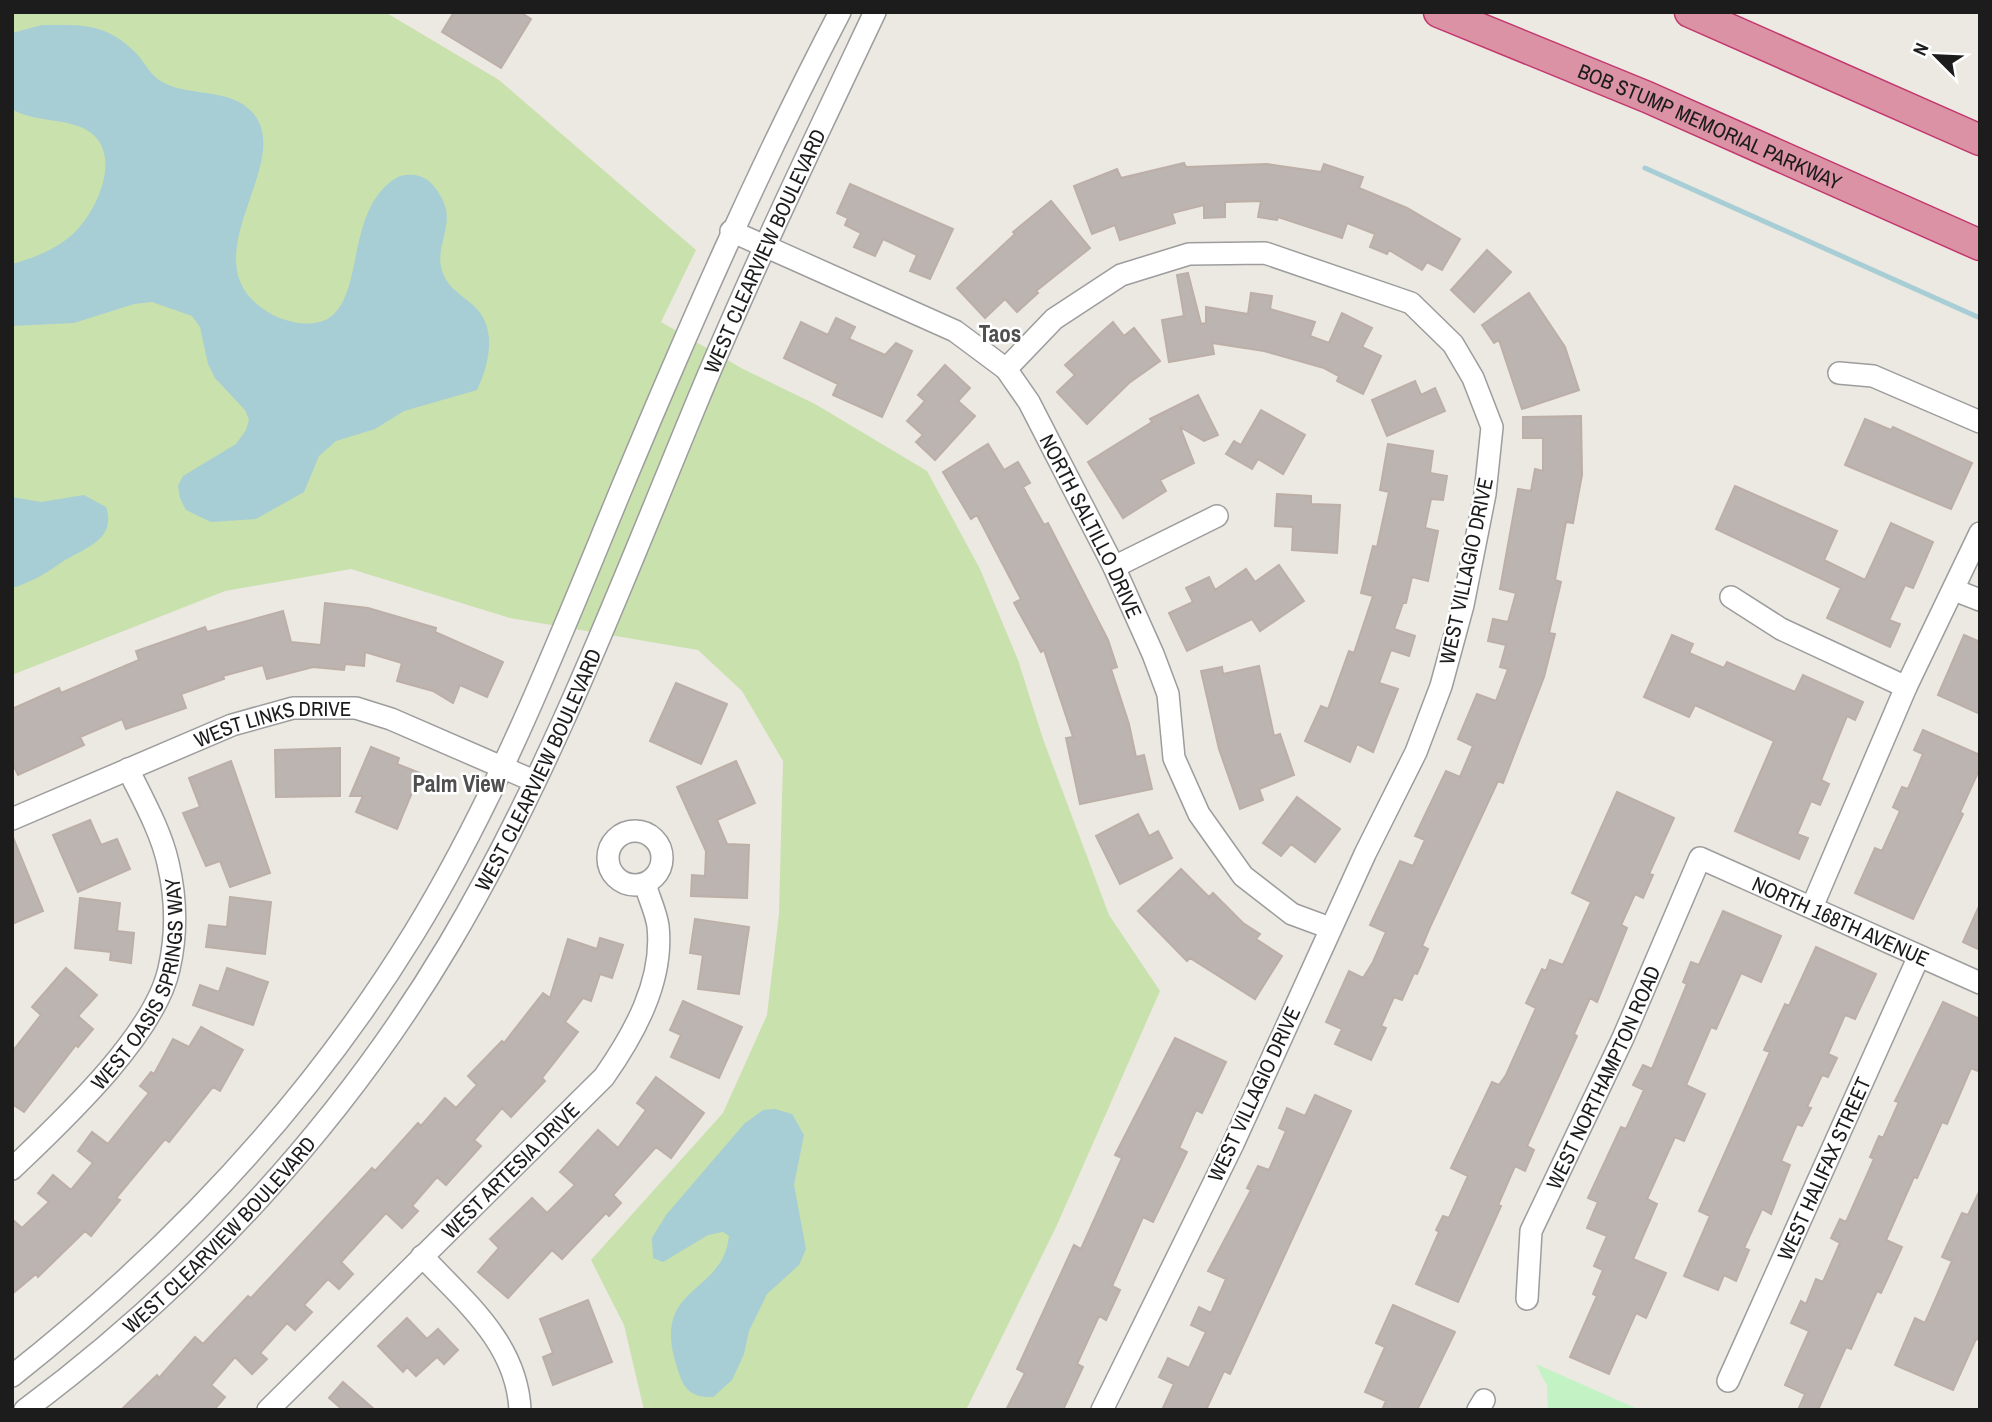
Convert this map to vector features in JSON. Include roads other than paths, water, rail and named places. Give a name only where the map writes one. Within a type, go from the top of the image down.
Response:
[{"type":"highway","name":"BOB STUMP MEMORIAL PARKWAY","points":[[1439,12],[1647,97],[1980,245]]},
{"type":"highway","points":[[1690,12],[1980,140]]},
{"type":"street","name":"WEST CLEARVIEW BOULEVARD","points":[[12,1376],[138,1269],[212,1195],[289,1106],[377,989],[413,935],[504,768],[731,231],[840,12]]},
{"type":"street","name":"WEST CLEARVIEW BOULEVARD","points":[[25,1410],[103,1348],[189,1270],[290,1162],[344,1097],[449,944],[534,781],[765,246],[875,12]]},
{"type":"street","name":"NORTH SALTILLO DRIVE","points":[[731,231],[955,331],[1006,369],[1028,402],[1114,567],[1168,694],[1174,758],[1199,814],[1243,876],[1292,914],[1330,928]]},
{"type":"street","name":"WEST VILLAGIO DRIVE","points":[[1006,369],[1054,319],[1121,275],[1189,254],[1265,253],[1411,303],[1453,344],[1473,377],[1492,427],[1485,494],[1463,605],[1441,686],[1416,752],[1330,928],[1233,1144],[1102,1410]]},
{"type":"street","points":[[1839,373],[1873,376],[1980,422]]},
{"type":"street","points":[[1114,567],[1217,516]]},
{"type":"street","points":[[1812,907],[1906,687],[1980,533]]},
{"type":"street","points":[[1954,590],[1980,600]]},
{"type":"street","points":[[1731,597],[1781,629],[1906,687]]},
{"type":"street","name":"WEST LINKS DRIVE","points":[[12,819],[232,725],[293,708],[356,708],[391,719],[534,781]]},
{"type":"street","name":"WEST OASIS SPRINGS WAY","points":[[12,1169],[106,1070],[150,1016],[169,970],[176,921],[168,861],[128,769]]},
{"type":"street","name":"NORTH 168TH AVENUE","points":[[1700,858],[1980,982]]},
{"type":"street","name":"WEST NORTHAMPTON ROAD","points":[[1527,1299],[1531,1231],[1623,1038],[1700,858]]},
{"type":"street","name":"WEST ARTESIA DRIVE","points":[[268,1410],[604,1077],[623,1051],[639,1020],[657,964],[657,924],[645,884]]},
{"type":"street","name":"WEST HALIFAX STREET","points":[[1728,1381],[1919,957]]},
{"type":"street","points":[[422,1256],[493,1332],[510,1362],[520,1410]]},
{"type":"water","points":[[42,25],[81,26],[102,30],[124,42],[159,80],[181,89],[232,99],[253,113],[263,135],[262,159],[237,243],[237,270],[247,294],[279,318],[308,324],[329,318],[340,306],[347,290],[362,230],[369,210],[380,192],[403,175],[426,179],[436,189],[446,210],[440,260],[443,274],[454,290],[482,315],[489,336],[488,358],[477,390],[404,411],[375,429],[336,441],[319,456],[304,492],[256,519],[211,522],[186,510],[178,486],[183,476],[236,444],[246,430],[249,420],[245,410],[215,378],[208,364],[200,327],[192,316],[152,302],[134,304],[74,323],[12,326],[12,264],[45,252],[74,233],[99,196],[104,180],[104,151],[97,139],[85,129],[29,116],[12,109],[12,33]]},
{"type":"water","points":[[84,495],[106,507],[107,528],[103,535],[44,574],[12,588],[12,497],[41,502]]},
{"type":"water","points":[[775,1109],[792,1114],[804,1135],[794,1185],[806,1249],[799,1265],[767,1294],[749,1331],[744,1354],[732,1380],[713,1397],[701,1396],[692,1393],[682,1382],[672,1346],[672,1324],[679,1307],[714,1271],[724,1256],[729,1236],[723,1232],[708,1235],[663,1262],[653,1258],[652,1238],[666,1215],[744,1124],[763,1110]]},
{"type":"waterway","points":[[1645,168],[1980,318]]},
{"type":"district","name":"Taos","points":[[1000,333]]},
{"type":"district","name":"Palm View","points":[[459,783]]}]
